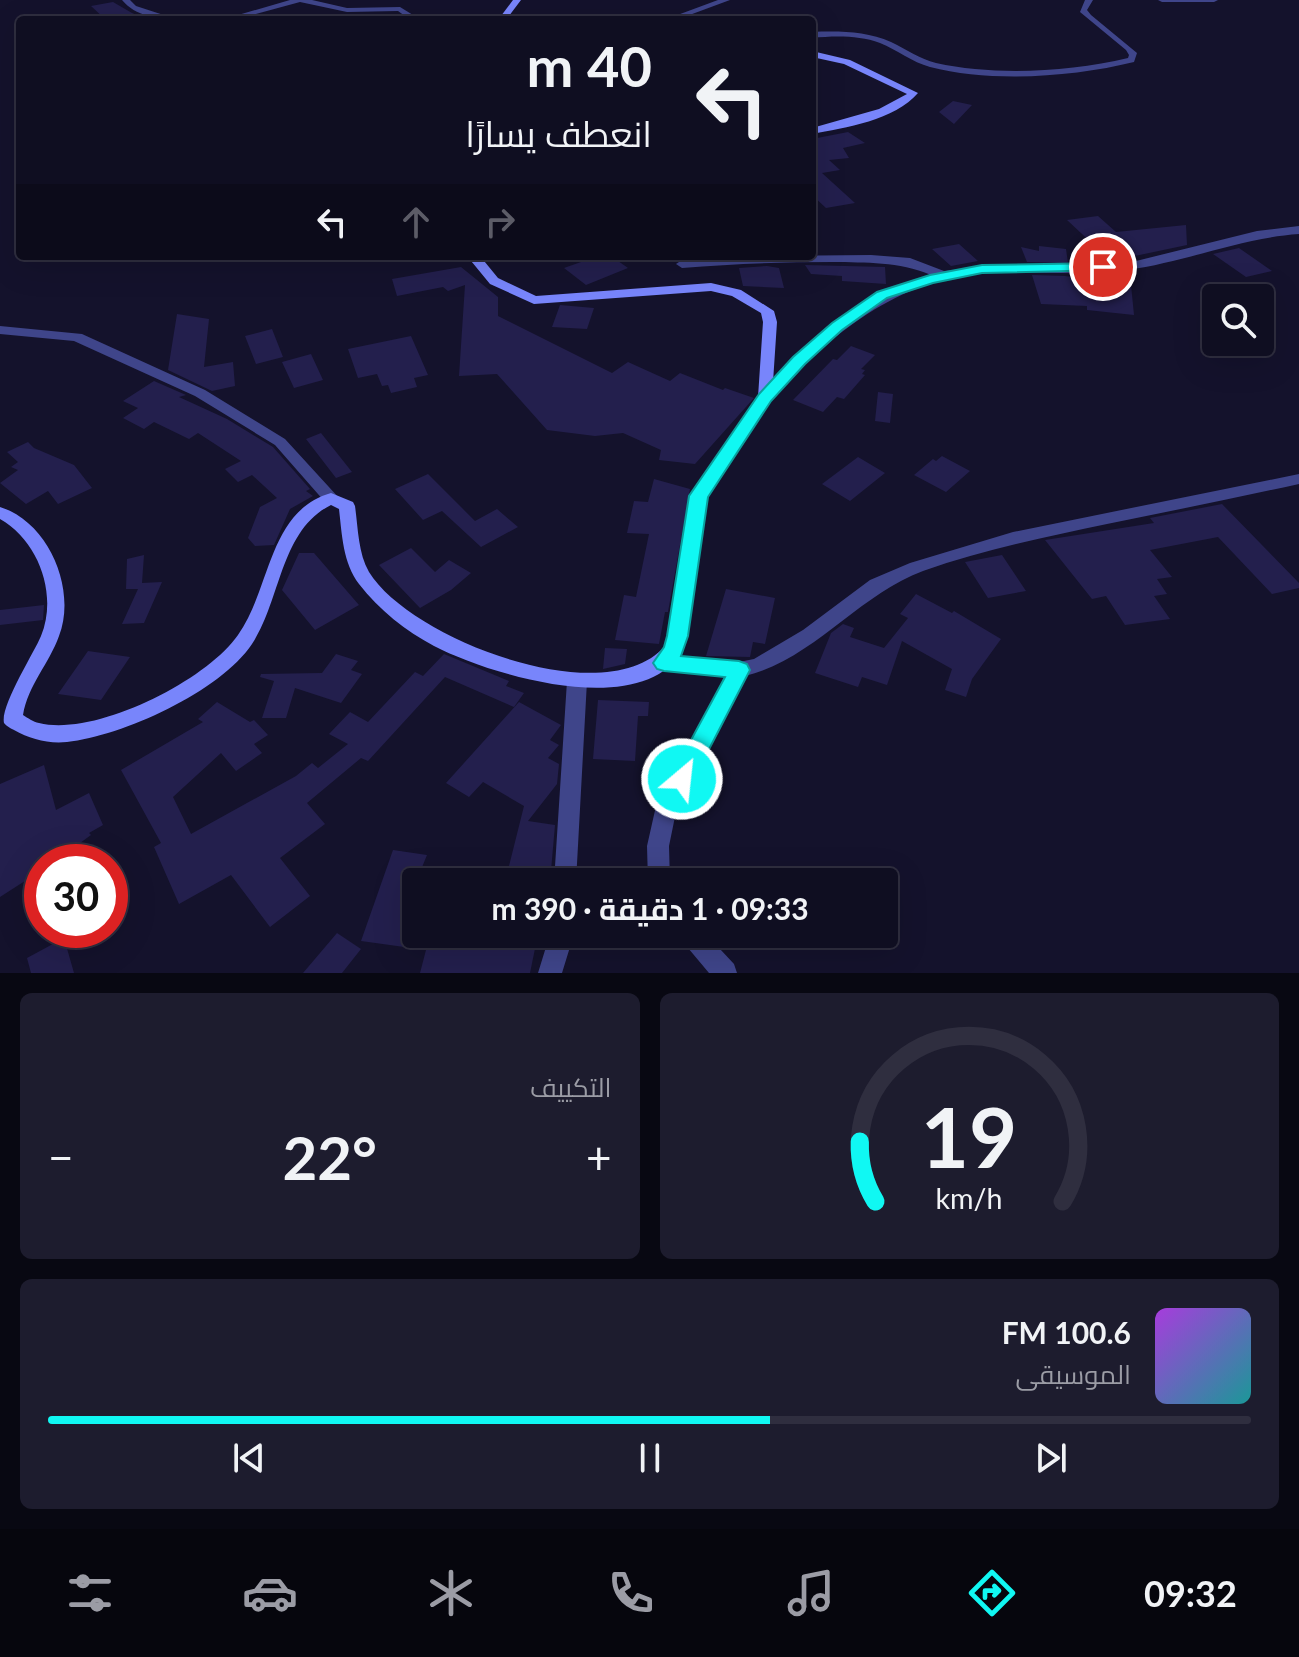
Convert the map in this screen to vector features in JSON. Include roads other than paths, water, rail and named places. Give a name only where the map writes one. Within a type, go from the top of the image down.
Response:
[{"type":"main road","points":[[816,55],[847,62],[913,93],[905,102],[816,130]]},
{"type":"main road","points":[[0,513],[28,532],[44,555],[56,592],[58,615],[51,637],[13,706],[12,719],[22,729],[55,735],[77,734],[163,700],[210,674],[242,644],[256,622],[288,538],[304,512],[331,498],[347,506],[362,575],[389,606],[468,653],[510,670],[577,681],[649,672],[664,663],[674,649],[699,496],[765,397],[770,322],[767,311],[736,293],[692,287],[534,300],[494,281],[476,260]]},
{"type":"street","points":[[126,0],[133,8],[161,16]]},
{"type":"street","points":[[240,16],[300,0],[347,10],[400,9],[409,16]]},
{"type":"street","points":[[680,16],[726,0]]},
{"type":"street","points":[[816,35],[847,34],[879,40],[917,60],[955,69],[1069,68],[1131,60],[1134,55],[1128,47],[1083,10],[1089,0]]},
{"type":"street","points":[[1162,0],[1214,0]]},
{"type":"street","points":[[765,397],[799,360],[837,326],[882,295],[945,276],[982,269],[1129,266],[1259,233],[1299,230]]},
{"type":"street","points":[[816,258],[910,262],[945,276]]},
{"type":"street","points":[[682,264],[744,260]]},
{"type":"street","points":[[0,330],[77,337],[200,393],[280,442],[331,498]]},
{"type":"street","points":[[664,663],[739,670],[759,665],[810,635],[876,585],[916,567],[1013,538],[1299,479]]},
{"type":"street","points":[[659,868],[658,846],[667,806],[739,670]]},
{"type":"street","points":[[566,868],[577,681]]},
{"type":"street","points":[[550,973],[558,948]]},
{"type":"street","points":[[703,948],[725,973]]}]
